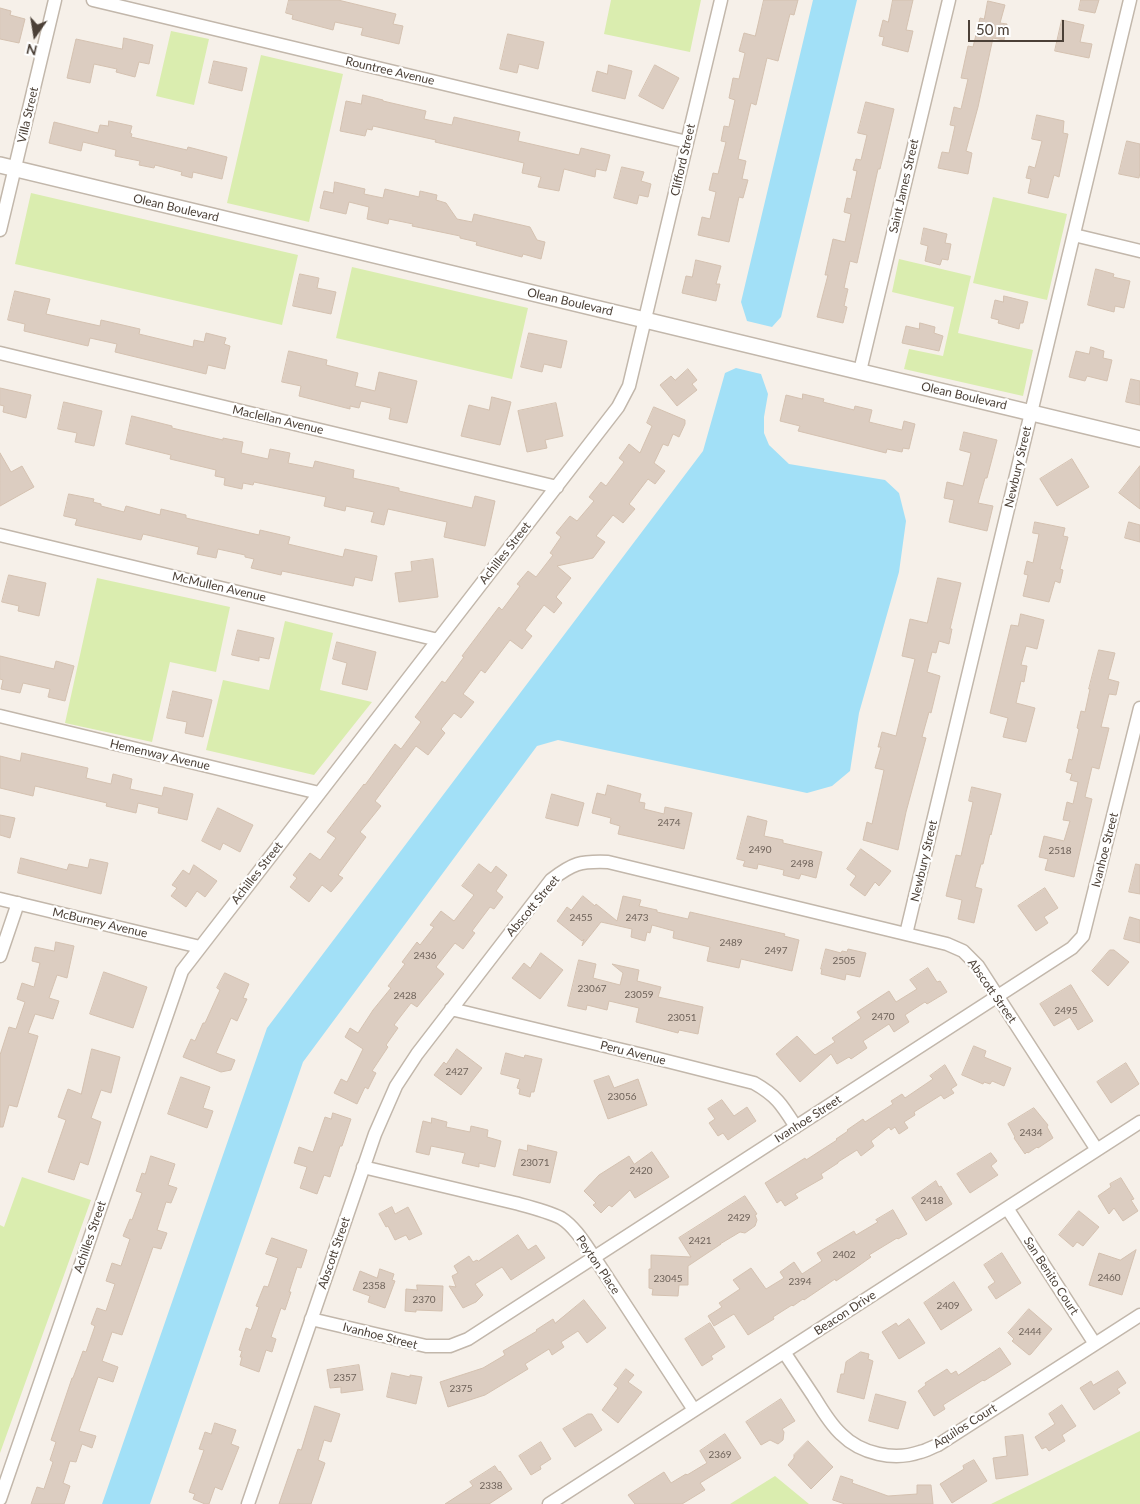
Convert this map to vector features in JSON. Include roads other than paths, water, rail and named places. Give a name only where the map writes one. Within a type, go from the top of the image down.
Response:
[{"type":"street","name":"Villa Street","points":[[0,230],[7,167],[55,0]]},
{"type":"street","name":"Rountree Avenue","points":[[93,0],[687,142]]},
{"type":"street","name":"Clifford Street","points":[[645,320],[721,0]]},
{"type":"street","name":"Saint James Street","points":[[860,372],[949,0]]},
{"type":"street","name":"Newbury Street","points":[[906,934],[1130,0]]},
{"type":"street","name":"Olean Boulevard","points":[[7,167],[1140,438]]},
{"type":"street","points":[[1074,235],[1140,251]]},
{"type":"street","name":"Achilles Street","points":[[0,1499],[182,971],[618,407],[629,386],[645,320]]},
{"type":"street","name":"Maclellan Avenue","points":[[0,353],[557,487]]},
{"type":"street","name":"McMullen Avenue","points":[[0,535],[438,640]]},
{"type":"street","name":"Ivanhoe Street","points":[[311,1319],[426,1346],[450,1346],[468,1339],[1072,948],[1083,936],[1140,708]]},
{"type":"street","name":"Hemenway Avenue","points":[[0,716],[319,793]]},
{"type":"street","name":"Abscott Street","points":[[248,1504],[363,1167],[379,1122],[396,1086],[417,1054],[551,880],[566,868],[585,861],[608,862],[947,944],[962,951],[976,964],[1097,1150]]},
{"type":"street","name":"McBurney Avenue","points":[[0,899],[200,946]]},
{"type":"street","points":[[0,956],[18,903]]},
{"type":"street","name":"Peru Avenue","points":[[451,1009],[754,1083],[780,1102],[796,1127]]},
{"type":"street","name":"Beacon Drive","points":[[549,1504],[1140,1122]]},
{"type":"street","name":"Peyton Place","points":[[363,1167],[515,1203],[561,1219],[577,1233],[594,1257],[694,1410]]},
{"type":"street","name":"San Benito Court","points":[[1007,1208],[1095,1344]]},
{"type":"street","name":"Aquilos Court","points":[[784,1352],[829,1421],[842,1435],[868,1451],[900,1456],[920,1453],[938,1445],[1140,1315]]},
{"type":"water","points":[[813,0],[857,0],[781,317],[772,327],[747,321],[741,302]]},
{"type":"water","points":[[736,368],[761,374],[768,394],[764,417],[764,433],[769,445],[789,464],[885,480],[899,493],[906,521],[899,572],[859,713],[850,771],[832,786],[807,793],[558,740],[537,746],[303,1062],[150,1504],[102,1504],[267,1028],[703,451],[725,373]]}]
